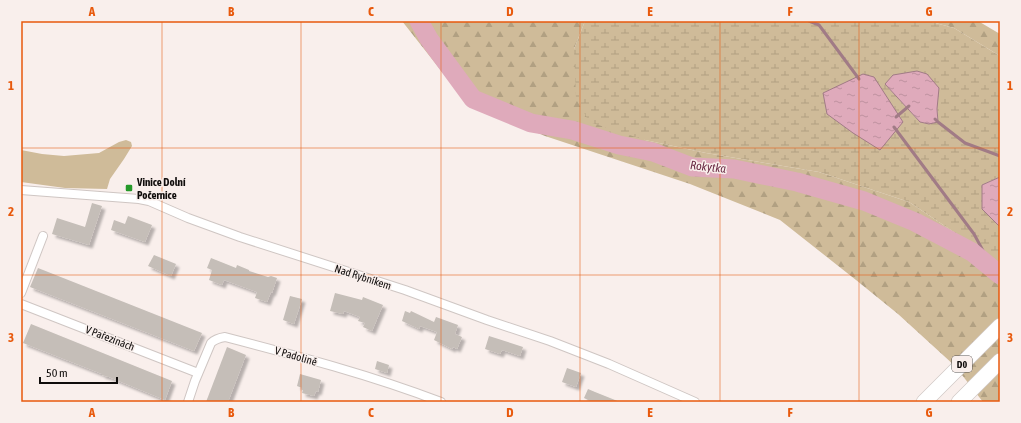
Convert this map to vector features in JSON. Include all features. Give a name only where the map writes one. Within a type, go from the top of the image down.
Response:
[{"type":"highway","name":"D0","points":[[924,402],[1000,326]]},
{"type":"highway","name":"D0","points":[[959,402],[1000,362]]},
{"type":"street","name":"Nad Rybníkem","points":[[21,190],[139,199],[149,202],[240,237],[405,290],[550,341],[609,364],[695,402]]},
{"type":"street","points":[[21,293],[43,236]]},
{"type":"street","name":"V Pařezinách","points":[[21,304],[198,372]]},
{"type":"street","name":"V Padolině","points":[[188,402],[210,343],[214,340],[225,337],[369,377],[441,402]]},
{"type":"green space","points":[[402,21],[585,21],[574,49],[645,140],[706,153],[819,172],[909,202],[1000,263],[1000,402],[983,402],[955,366],[898,314],[780,220],[690,184],[545,136],[467,103]]},
{"type":"green space","points":[[585,21],[928,21],[954,28],[1000,56],[1000,177],[982,185],[982,208],[1000,227],[1000,263],[909,202],[819,172],[706,153],[645,140],[589,122],[576,98],[574,49]],"holes":[[[885,84],[937,109],[938,121],[920,122]]]},
{"type":"green space","points":[[928,21],[978,21],[1000,34],[1000,56],[954,28]]},
{"type":"green space","points":[[126,140],[131,142],[132,146],[110,179],[107,189],[65,188],[21,182],[21,150],[64,156],[99,153],[119,142]]},
{"type":"water","points":[[917,71],[927,74],[939,88],[937,109],[938,122],[929,124],[920,122],[885,84],[893,75]]},
{"type":"water","points":[[863,74],[874,77],[903,122],[880,150],[827,114],[823,93]]},
{"type":"water","points":[[1000,177],[1000,227],[982,209],[982,185]]},
{"type":"building","points":[[92,203],[102,206],[89,245],[52,234],[57,218],[85,227]]},
{"type":"building","points":[[128,216],[152,225],[145,242],[111,230],[114,220],[125,224]]},
{"type":"building","points":[[154,255],[176,264],[171,276],[148,266]]},
{"type":"building","points":[[211,258],[236,268],[237,265],[249,271],[268,277],[271,276],[277,278],[267,302],[255,298],[257,292],[224,280],[222,285],[209,280],[212,270],[207,268]]},
{"type":"building","points":[[38,268],[202,333],[194,351],[30,287]]},
{"type":"building","points":[[335,293],[362,300],[363,297],[383,305],[372,331],[363,327],[365,323],[358,321],[360,317],[344,311],[343,314],[330,311]]},
{"type":"building","points":[[290,296],[302,299],[294,324],[283,320]]},
{"type":"building","points":[[405,311],[410,313],[411,311],[434,322],[436,317],[458,325],[455,334],[462,337],[457,349],[453,347],[452,349],[434,340],[437,332],[420,326],[419,329],[402,321]]},
{"type":"building","points":[[31,324],[172,381],[165,400],[23,343]]},
{"type":"building","points":[[489,336],[523,347],[520,356],[502,350],[500,354],[485,349]]},
{"type":"building","points":[[227,347],[246,355],[228,402],[206,402]]},
{"type":"building","points":[[377,361],[389,365],[387,373],[375,369]]},
{"type":"building","points":[[567,368],[581,373],[576,387],[562,382]]},
{"type":"building","points":[[300,374],[321,380],[318,392],[316,391],[314,396],[302,393],[302,388],[297,386]]},
{"type":"building","points":[[588,389],[620,402],[592,402],[584,398]]},
{"type":"waterway","name":"Rokytka","points":[[419,21],[429,39],[473,99],[531,123],[572,130],[619,145],[653,152],[692,167],[734,169],[797,182],[864,201],[915,222],[972,252],[1000,275]]},
{"type":"waterway","points":[[809,21],[819,25],[859,79]]},
{"type":"waterway","points":[[896,117],[909,106]]},
{"type":"waterway","points":[[935,119],[965,143],[1000,156]]},
{"type":"waterway","points":[[894,127],[974,234],[994,271]]},
{"type":"place","name":"Vinice Dolní Počernice","points":[[129,188]]}]
